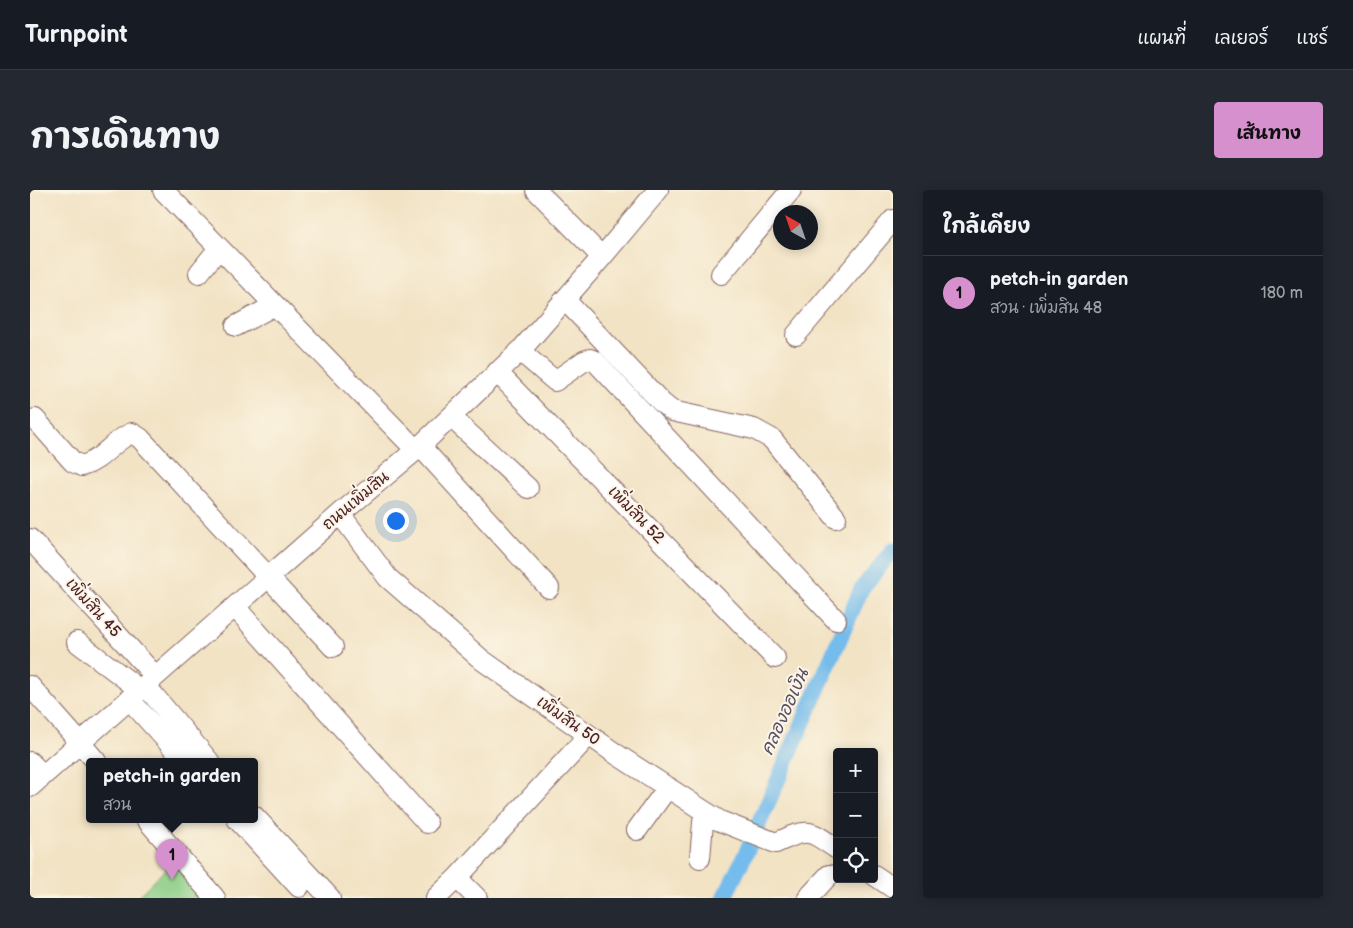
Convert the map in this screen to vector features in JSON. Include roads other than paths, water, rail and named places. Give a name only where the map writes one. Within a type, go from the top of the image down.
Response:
[{"type":"street","points":[[163,190],[418,448],[549,588]]},
{"type":"street","points":[[536,190],[602,257]]},
{"type":"street","name":"ถนนเพิ่มสิน","points":[[34,774],[80,743],[340,514],[418,448],[520,351],[658,190]]},
{"type":"street","points":[[721,274],[791,190]]},
{"type":"street","points":[[796,335],[893,220]]},
{"type":"street","points":[[199,273],[219,248]]},
{"type":"street","points":[[565,300],[662,403],[672,411],[754,429],[772,439],[836,518]]},
{"type":"street","points":[[236,326],[275,305]]},
{"type":"street","points":[[520,351],[555,381],[584,361],[590,359],[595,362],[836,620]]},
{"type":"street","name":"เพิ่มสิน 52","points":[[497,372],[775,658]]},
{"type":"street","points":[[451,417],[528,488]]},
{"type":"street","points":[[35,419],[73,462],[82,466],[93,463],[124,436],[132,433],[147,446],[270,576],[334,647]]},
{"type":"street","name":"เพิ่มสิน 50","points":[[340,514],[388,578],[482,660],[589,735],[712,816],[776,843],[798,833],[808,831],[833,846]]},
{"type":"street","name":"เพิ่มสิน 45","points":[[30,539],[142,688]]},
{"type":"street","points":[[235,607],[427,823]]},
{"type":"street","points":[[77,642],[142,688],[206,758]]},
{"type":"street","points":[[30,686],[93,758]]},
{"type":"street","points":[[142,688],[183,758]]},
{"type":"street","points":[[436,898],[457,878],[589,735]]},
{"type":"street","points":[[637,830],[668,788]]},
{"type":"street","points":[[700,858],[712,816]]},
{"type":"street","points":[[258,820],[330,898]]},
{"type":"street","points":[[149,823],[215,898]]},
{"type":"street","points":[[241,823],[299,887]]},
{"type":"street","points":[[808,898],[829,875]]},
{"type":"street","points":[[457,878],[477,898]]},
{"type":"street","points":[[878,878],[893,888]]},
{"type":"waterway","name":"คลองออเงิน","points":[[724,898],[746,853],[862,588],[893,550]]},
{"type":"place","name":"petch-in garden","points":[[172,880]]}]
